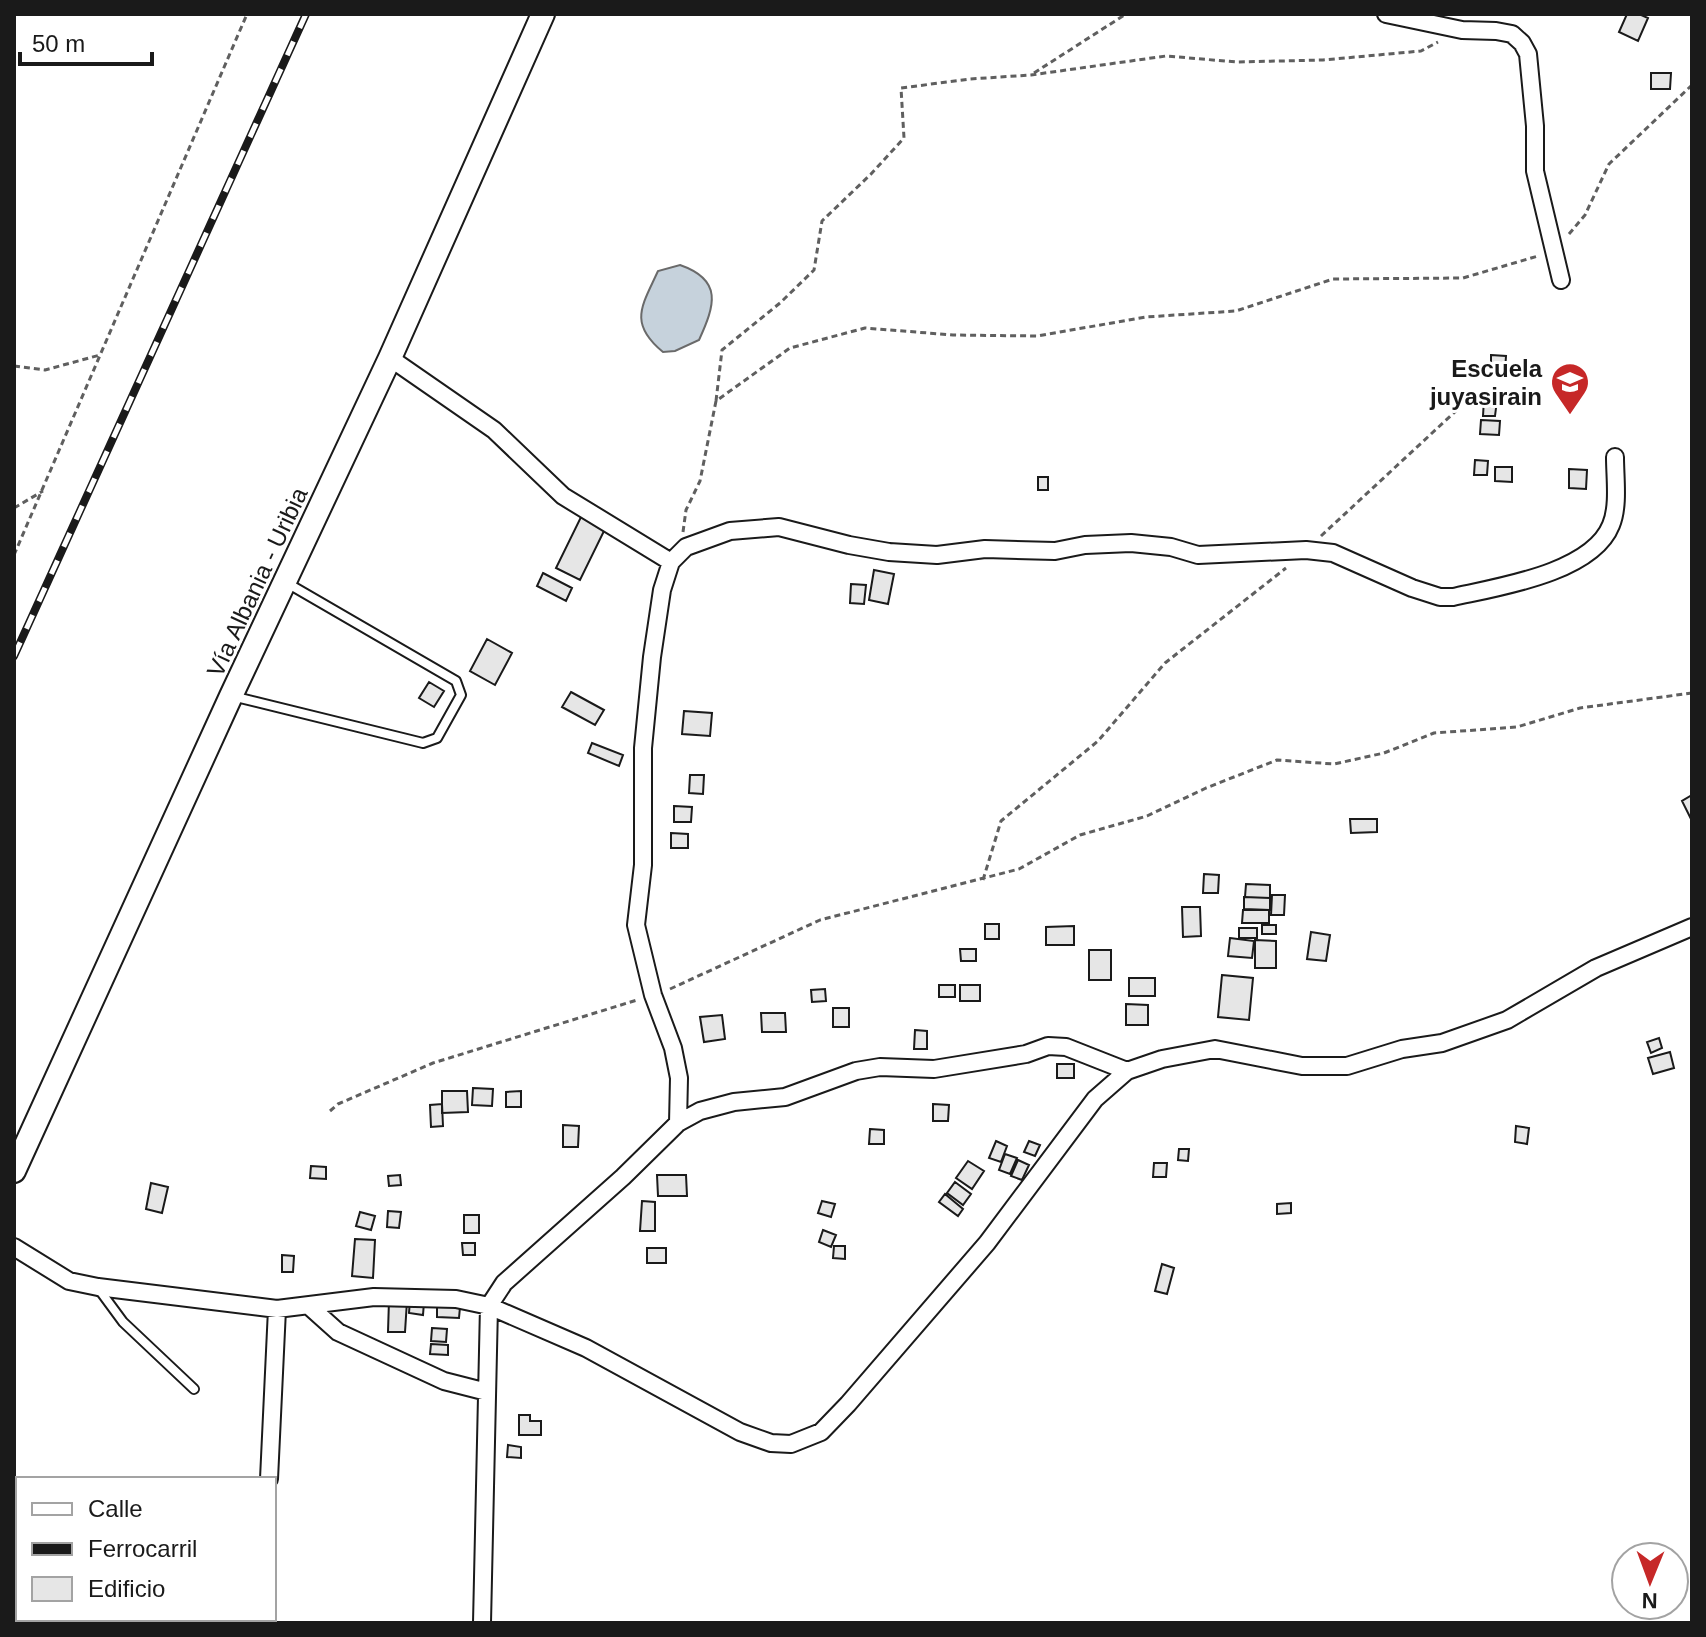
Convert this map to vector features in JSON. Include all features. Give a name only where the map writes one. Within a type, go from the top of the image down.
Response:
[{"type":"main road","name":"Vía Albania - Uribia","points":[[14,1171],[231,696],[287,583],[390,358],[543,14]]},
{"type":"street","points":[[1386,14],[1462,30],[1512,34],[1522,43],[1528,54],[1535,126],[1535,171],[1561,280]]},
{"type":"street","points":[[390,358],[494,430],[563,496],[671,562]]},
{"type":"street","points":[[678,1123],[679,1078],[673,1048],[653,995],[636,925],[643,865],[643,748],[662,590],[671,562],[686,547],[730,531],[779,527],[876,550],[937,555],[985,549],[1055,551],[1085,545],[1131,543],[1171,547],[1198,555],[1306,550],[1333,553],[1440,597],[1453,597],[1544,574],[1575,561],[1603,541],[1614,516],[1615,457]]},
{"type":"street","points":[[14,1247],[69,1281],[98,1287],[277,1309],[374,1297],[456,1299],[489,1306],[586,1348],[740,1432],[771,1443],[791,1444],[821,1432],[848,1404],[987,1243],[1095,1099],[1127,1071],[1162,1059],[1215,1049],[1302,1066],[1347,1066],[1402,1049],[1442,1043],[1507,1020],[1596,968],[1692,927]]},
{"type":"street","points":[[482,1623],[489,1306],[504,1283],[623,1177],[678,1123],[700,1111],[734,1102],[785,1097],[856,1071],[880,1067],[934,1069],[1026,1054],[1048,1046],[1066,1047],[1127,1071]]},
{"type":"street","points":[[309,1306],[338,1332],[444,1381],[487,1392]]},
{"type":"street","points":[[269,1477],[277,1309]]},
{"type":"lane","points":[[231,696],[423,743],[437,738],[461,695],[456,681],[287,583]]},
{"type":"lane","points":[[98,1287],[123,1322],[194,1389]]},
{"type":"path","points":[[14,555],[247,14]]},
{"type":"path","points":[[1031,75],[1126,14]]},
{"type":"path","points":[[686,547],[682,526],[700,481],[716,401],[722,350],[780,303],[814,270],[822,221],[904,138],[901,88],[1031,75],[1166,56],[1237,62],[1323,60],[1421,51],[1462,30]]},
{"type":"path","points":[[716,401],[790,348],[865,328],[953,335],[1037,336],[1146,317],[1236,311],[1333,279],[1463,278],[1554,252],[1585,215],[1609,164],[1692,85]]},
{"type":"path","points":[[14,366],[45,370],[102,354]]},
{"type":"path","points":[[983,880],[1001,821],[1098,741],[1165,663],[1306,550],[1458,409]]},
{"type":"path","points":[[14,508],[43,491]]},
{"type":"path","points":[[330,1111],[338,1104],[433,1063],[681,986],[820,920],[1019,869],[1080,835],[1147,816],[1277,760],[1334,764],[1384,753],[1434,733],[1517,727],[1580,708],[1692,693]]},
{"type":"shaded area","points":[[680,265],[694,271],[709,286],[712,295],[709,316],[699,340],[675,351],[663,352],[645,332],[641,314],[658,271]]},
{"type":"building","points":[[1627,14],[1648,18],[1638,41],[1619,32]]},
{"type":"building","points":[[1651,73],[1671,73],[1670,89],[1651,89]]},
{"type":"building","points":[[1491,355],[1506,356],[1505,371],[1491,371]]},
{"type":"building","points":[[1484,399],[1497,400],[1495,416],[1483,416]]},
{"type":"building","points":[[1481,420],[1500,421],[1499,435],[1480,434]]},
{"type":"building","points":[[1475,460],[1488,461],[1487,475],[1474,475]]},
{"type":"building","points":[[1495,467],[1512,467],[1512,482],[1495,481]]},
{"type":"building","points":[[1569,469],[1587,470],[1586,489],[1569,488]]},
{"type":"building","points":[[1038,477],[1048,477],[1048,490],[1038,490]]},
{"type":"building","points":[[581,517],[605,529],[580,580],[556,568]]},
{"type":"building","points":[[874,570],[894,574],[888,604],[869,600]]},
{"type":"building","points":[[543,573],[572,588],[566,601],[537,586]]},
{"type":"building","points":[[851,584],[866,585],[864,604],[850,603]]},
{"type":"building","points":[[487,639],[512,653],[495,685],[470,671]]},
{"type":"building","points":[[429,682],[444,691],[434,707],[419,698]]},
{"type":"building","points":[[571,692],[604,710],[595,725],[562,707]]},
{"type":"building","points":[[684,711],[712,713],[710,736],[682,734]]},
{"type":"building","points":[[592,743],[623,755],[619,766],[588,753]]},
{"type":"building","points":[[690,775],[704,775],[703,794],[689,793]]},
{"type":"building","points":[[1692,795],[1692,821],[1682,801]]},
{"type":"building","points":[[674,806],[692,807],[691,822],[674,822]]},
{"type":"building","points":[[1350,819],[1377,819],[1377,832],[1351,833]]},
{"type":"building","points":[[671,833],[688,834],[688,848],[671,848]]},
{"type":"building","points":[[1204,874],[1219,875],[1218,893],[1203,893]]},
{"type":"building","points":[[1246,884],[1270,885],[1270,898],[1245,897]]},
{"type":"building","points":[[1272,895],[1285,895],[1284,915],[1271,915]]},
{"type":"building","points":[[1244,897],[1270,898],[1270,910],[1244,909]]},
{"type":"building","points":[[1182,907],[1200,907],[1201,936],[1183,937]]},
{"type":"building","points":[[1243,910],[1269,910],[1269,923],[1242,923]]},
{"type":"building","points":[[985,924],[999,924],[999,939],[985,939]]},
{"type":"building","points":[[1262,925],[1276,925],[1276,934],[1262,934]]},
{"type":"building","points":[[1074,926],[1074,945],[1046,945],[1046,927]]},
{"type":"building","points":[[1239,928],[1257,928],[1257,938],[1239,938]]},
{"type":"building","points":[[1311,932],[1330,935],[1326,961],[1307,959]]},
{"type":"building","points":[[1230,938],[1254,941],[1252,958],[1228,956]]},
{"type":"building","points":[[1255,940],[1276,941],[1276,968],[1255,968]]},
{"type":"building","points":[[960,949],[976,949],[976,961],[961,961]]},
{"type":"building","points":[[1089,950],[1111,950],[1111,980],[1089,980]]},
{"type":"building","points":[[1222,975],[1253,978],[1249,1020],[1218,1017]]},
{"type":"building","points":[[1129,978],[1155,978],[1155,996],[1129,996]]},
{"type":"building","points":[[939,985],[955,985],[955,997],[939,997]]},
{"type":"building","points":[[960,985],[980,985],[980,1001],[960,1001]]},
{"type":"building","points":[[825,989],[826,1001],[812,1002],[811,990]]},
{"type":"building","points":[[1126,1004],[1148,1005],[1148,1025],[1126,1025]]},
{"type":"building","points":[[833,1008],[849,1008],[849,1027],[833,1027]]},
{"type":"building","points":[[761,1013],[785,1013],[786,1032],[762,1032]]},
{"type":"building","points":[[722,1015],[725,1039],[704,1042],[700,1017]]},
{"type":"building","points":[[915,1030],[927,1031],[927,1049],[914,1049]]},
{"type":"building","points":[[1659,1038],[1662,1048],[1651,1053],[1647,1042]]},
{"type":"building","points":[[1670,1052],[1674,1068],[1653,1074],[1648,1058]]},
{"type":"building","points":[[1057,1064],[1074,1064],[1074,1078],[1057,1078]]},
{"type":"building","points":[[473,1088],[493,1089],[492,1106],[472,1105]]},
{"type":"building","points":[[442,1091],[467,1091],[468,1112],[442,1113]]},
{"type":"building","points":[[521,1091],[521,1107],[506,1107],[506,1092]]},
{"type":"building","points":[[442,1104],[443,1126],[431,1127],[430,1105]]},
{"type":"building","points":[[933,1104],[949,1105],[948,1121],[933,1121]]},
{"type":"building","points":[[563,1125],[579,1126],[578,1147],[563,1147]]},
{"type":"building","points":[[1516,1126],[1529,1128],[1527,1144],[1515,1142]]},
{"type":"building","points":[[870,1129],[884,1130],[884,1144],[869,1144]]},
{"type":"building","points":[[996,1141],[1007,1146],[1001,1162],[989,1158]]},
{"type":"building","points":[[1029,1141],[1040,1145],[1035,1156],[1024,1152]]},
{"type":"building","points":[[1179,1149],[1189,1149],[1188,1161],[1178,1160]]},
{"type":"building","points":[[1005,1154],[1017,1158],[1010,1174],[999,1170]]},
{"type":"building","points":[[1018,1160],[1029,1165],[1022,1180],[1011,1176]]},
{"type":"building","points":[[968,1161],[984,1171],[972,1189],[956,1178]]},
{"type":"building","points":[[1154,1163],[1167,1163],[1166,1177],[1153,1177]]},
{"type":"building","points":[[311,1166],[326,1167],[326,1179],[310,1178]]},
{"type":"building","points":[[400,1175],[401,1185],[389,1186],[388,1176]]},
{"type":"building","points":[[657,1175],[686,1175],[687,1196],[658,1196]]},
{"type":"building","points":[[955,1182],[971,1194],[963,1205],[947,1193]]},
{"type":"building","points":[[151,1183],[168,1187],[162,1213],[146,1209]]},
{"type":"building","points":[[945,1194],[963,1209],[958,1216],[939,1202]]},
{"type":"building","points":[[642,1201],[655,1202],[655,1231],[640,1231]]},
{"type":"building","points":[[822,1201],[835,1204],[831,1217],[818,1213]]},
{"type":"building","points":[[1291,1203],[1291,1213],[1277,1214],[1277,1204]]},
{"type":"building","points":[[388,1211],[401,1212],[399,1228],[387,1227]]},
{"type":"building","points":[[360,1212],[375,1216],[371,1230],[356,1226]]},
{"type":"building","points":[[464,1215],[479,1215],[479,1233],[464,1233]]},
{"type":"building","points":[[823,1230],[836,1235],[831,1247],[819,1242]]},
{"type":"building","points":[[355,1239],[375,1240],[373,1278],[352,1276]]},
{"type":"building","points":[[462,1243],[475,1243],[475,1255],[463,1255]]},
{"type":"building","points":[[834,1246],[845,1246],[845,1259],[833,1258]]},
{"type":"building","points":[[647,1248],[666,1248],[666,1263],[647,1263]]},
{"type":"building","points":[[282,1255],[294,1256],[293,1272],[282,1272]]},
{"type":"building","points":[[1162,1264],[1174,1268],[1167,1294],[1155,1291]]},
{"type":"building","points":[[389,1300],[407,1301],[405,1332],[388,1332]]},
{"type":"building","points":[[410,1300],[424,1302],[423,1315],[409,1313]]},
{"type":"building","points":[[437,1306],[460,1307],[459,1318],[437,1317]]},
{"type":"building","points":[[432,1328],[447,1329],[446,1342],[431,1341]]},
{"type":"building","points":[[431,1344],[448,1345],[448,1355],[430,1354]]},
{"type":"building","points":[[519,1415],[530,1415],[530,1421],[541,1421],[541,1435],[519,1435]]},
{"type":"building","points":[[508,1445],[521,1447],[521,1458],[507,1457]]},
{"type":"railway","points":[[14,656],[306,14]]},
{"type":"place","name":"Escuela juyasirain","points":[[1570,416]]}]
